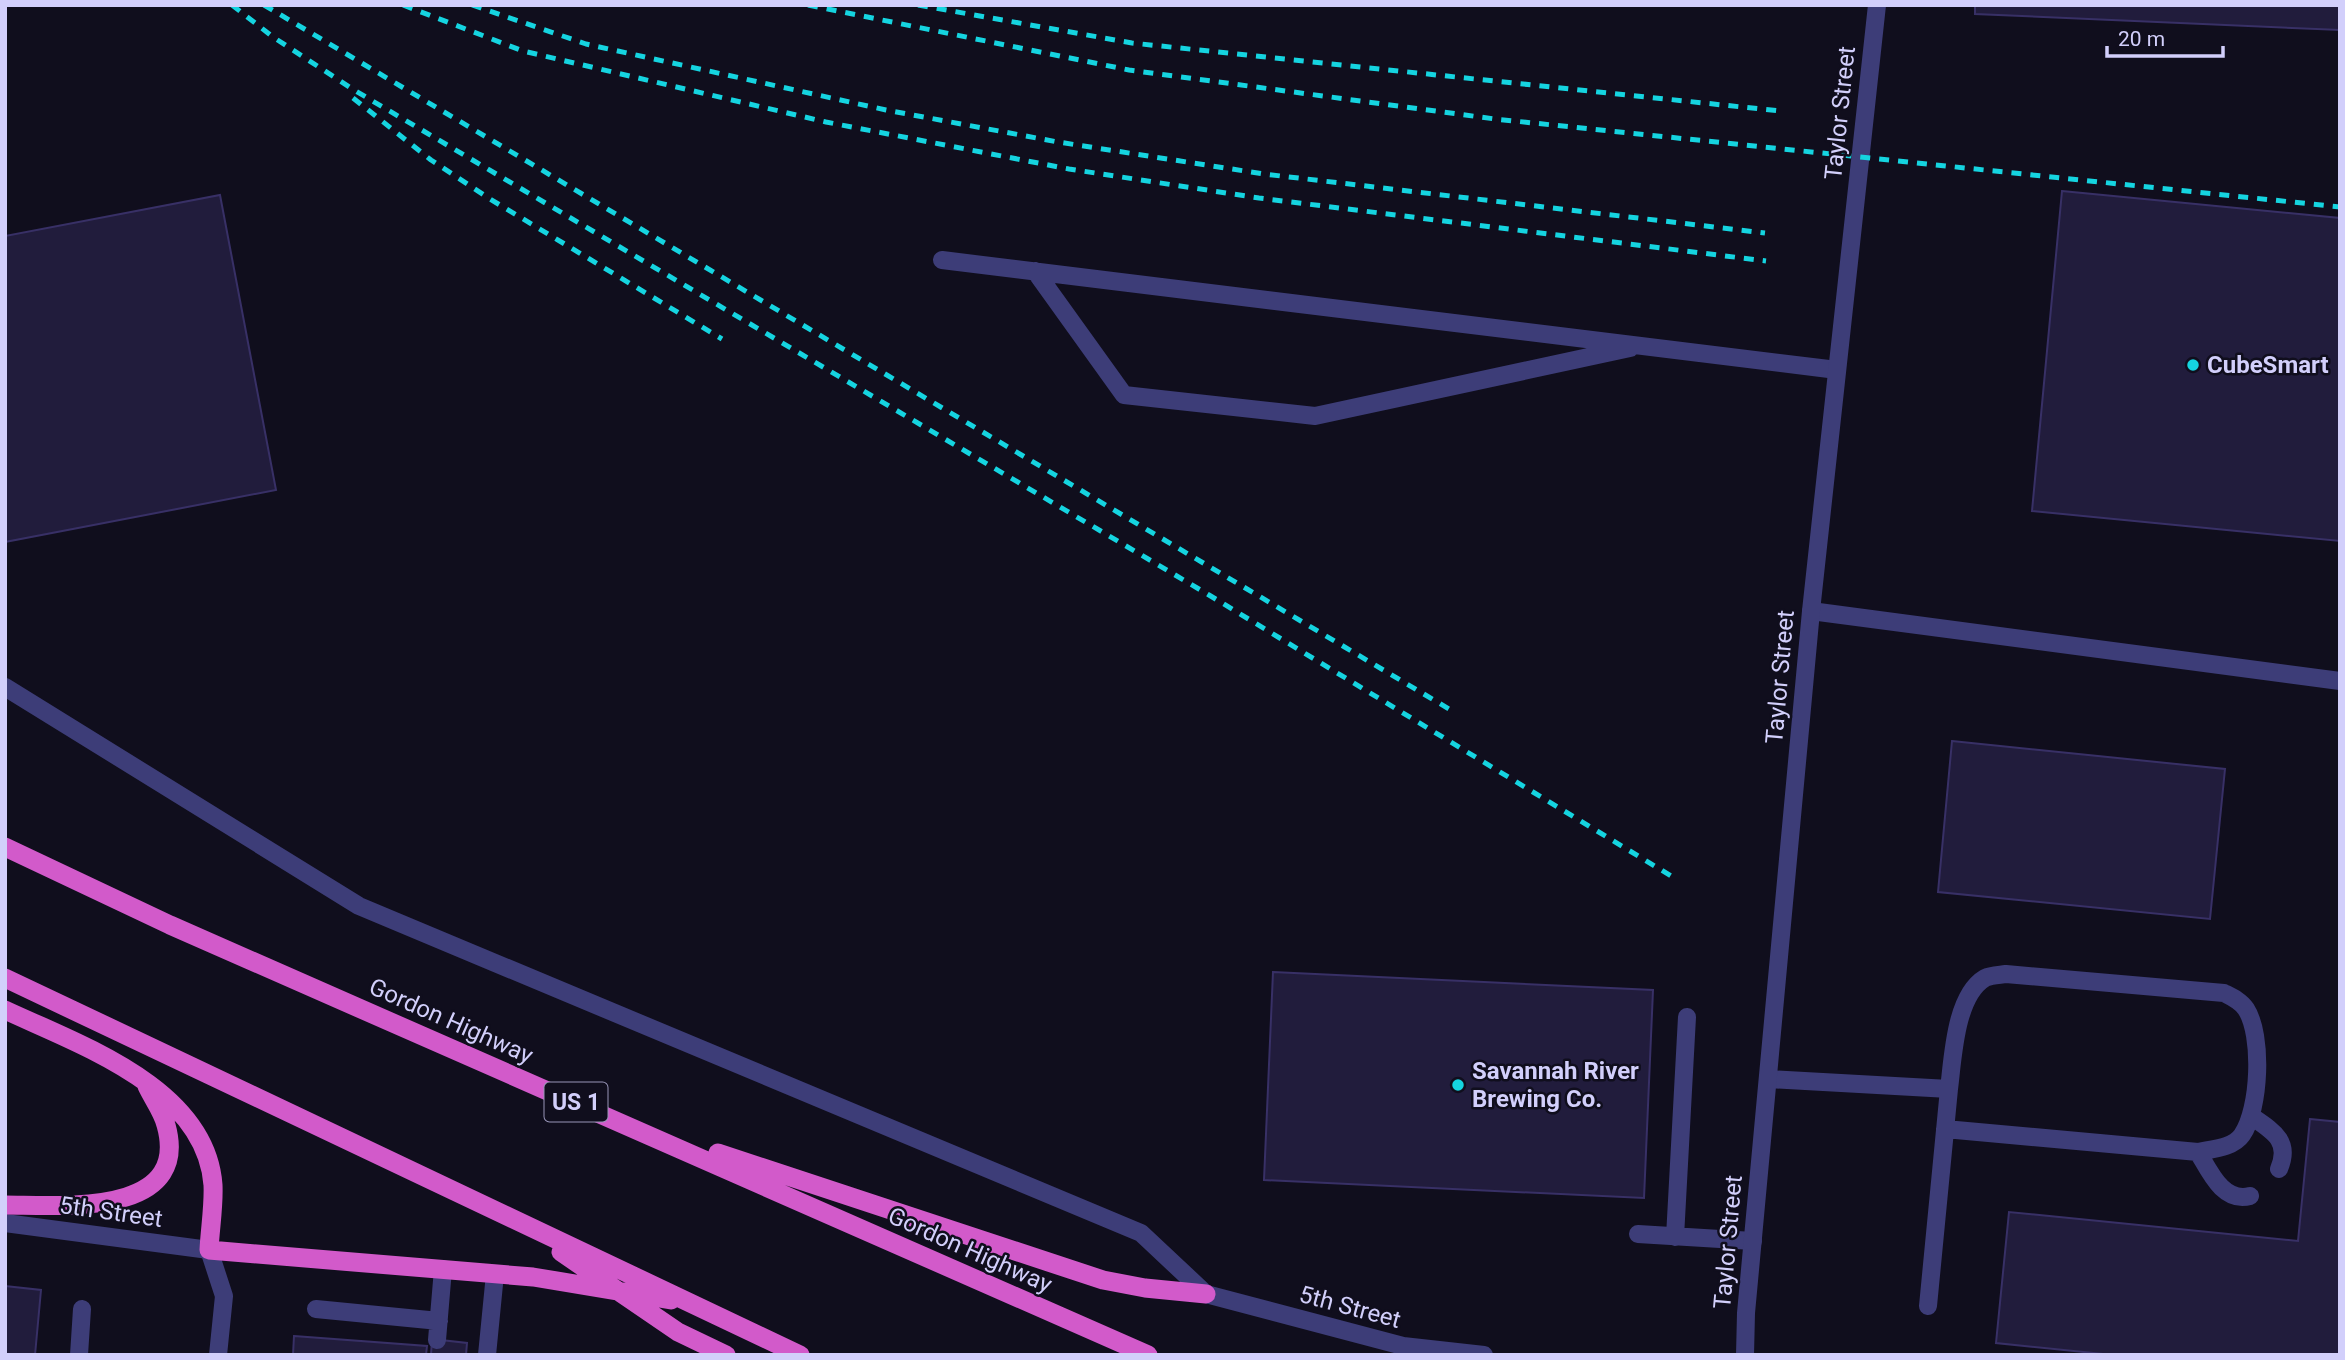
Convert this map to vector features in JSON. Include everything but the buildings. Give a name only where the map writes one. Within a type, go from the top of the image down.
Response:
[{"type":"highway","name":"Gordon Highway","points":[[5,847],[170,925],[1148,1355]]},
{"type":"highway","points":[[5,978],[800,1355]]},
{"type":"highway","points":[[5,1010],[144,1079],[169,1101],[195,1132],[213,1184],[209,1250],[533,1277],[692,1304]]},
{"type":"highway","points":[[5,1205],[104,1205],[135,1194],[164,1172],[168,1153],[167,1125],[144,1079]]},
{"type":"highway","points":[[621,1122],[1103,1280],[1145,1288],[1206,1294]]},
{"type":"highway","points":[[503,1212],[678,1332],[726,1355]]},
{"type":"street","name":"Taylor Street","points":[[1745,1355],[1753,1241],[1811,611],[1877,5]]},
{"type":"street","points":[[942,260],[1837,370]]},
{"type":"street","points":[[1035,271],[1124,395],[1315,416],[1643,345]]},
{"type":"street","points":[[1811,611],[2340,681]]},
{"type":"street","points":[[5,687],[359,906],[1141,1233],[1206,1294]]},
{"type":"street","points":[[1928,1306],[1945,1129],[1949,1089],[1959,1019],[1974,989],[1986,978],[2006,974],[2224,993],[2245,1008],[2256,1031],[2257,1064],[2251,1116],[2241,1137],[2227,1146],[2197,1153],[1945,1129]]},
{"type":"street","points":[[1675,1237],[1688,1017]]},
{"type":"street","points":[[1768,1079],[1949,1089]]},
{"type":"street","points":[[2251,1116],[2274,1131],[2284,1144],[2285,1156],[2279,1169]]},
{"type":"street","points":[[2197,1153],[2217,1183],[2231,1195],[2239,1199],[2250,1196]]},
{"type":"street","name":"5th Street","points":[[5,1223],[209,1250]]},
{"type":"street","points":[[1638,1234],[1753,1241]]},
{"type":"street","points":[[209,1250],[224,1296],[218,1355]]},
{"type":"street","points":[[437,1340],[443,1269]]},
{"type":"street","points":[[488,1349],[495,1274]]},
{"type":"street","name":"5th Street","points":[[1206,1294],[1404,1346],[1484,1355]]},
{"type":"street","points":[[79,1355],[82,1309]]},
{"type":"street","points":[[316,1309],[439,1321]]},
{"type":"railway","points":[[232,5],[273,37],[354,90],[1209,595],[1676,879]]},
{"type":"railway","points":[[264,5],[1449,709]]},
{"type":"railway","points":[[403,5],[523,51],[826,122],[1069,169],[1259,198],[1766,261]]},
{"type":"railway","points":[[472,5],[586,44],[886,110],[1058,142],[1264,174],[1765,233]]},
{"type":"railway","points":[[808,5],[1129,70],[1495,119],[2340,207]]},
{"type":"railway","points":[[918,5],[1132,43],[1780,111]]},
{"type":"railway","points":[[353,98],[431,160],[490,199],[722,339]]},
{"type":"place","name":"CubeSmart","points":[[2193,365]]},
{"type":"place","name":"Savannah River Brewing Co.","points":[[1458,1085]]}]
